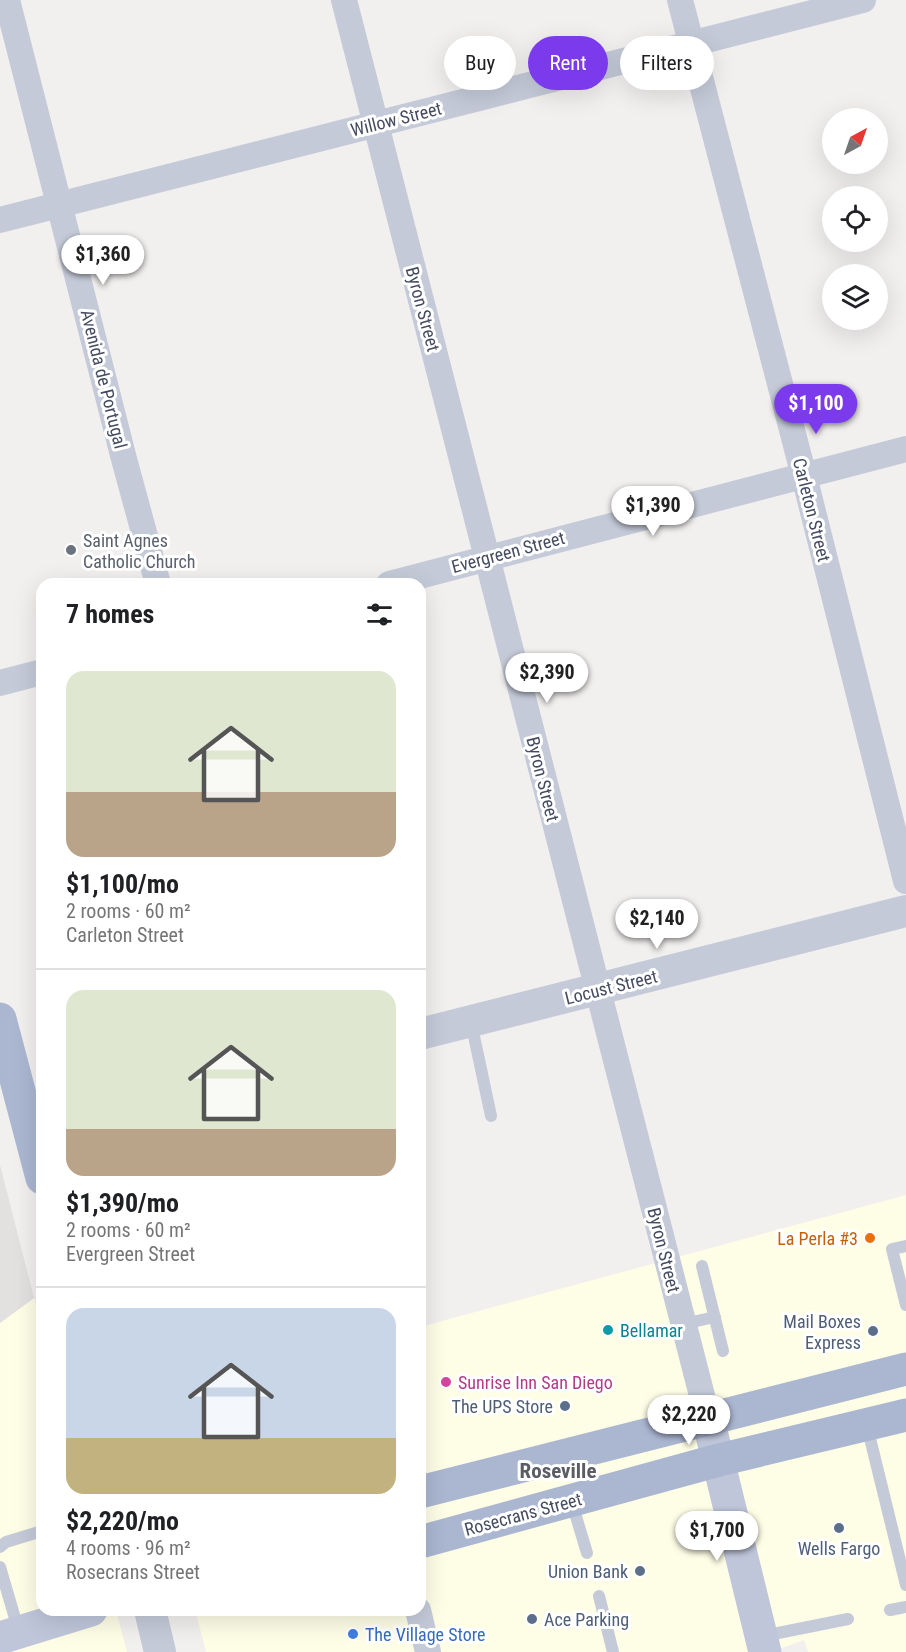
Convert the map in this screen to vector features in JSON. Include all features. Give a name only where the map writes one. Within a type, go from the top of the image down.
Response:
[{"type":"main road","points":[[0,1019],[36,1133]]},
{"type":"main road","points":[[426,1490],[906,1370]]},
{"type":"main road","name":"Rosecrans Street","points":[[426,1540],[719,1461],[906,1415]]},
{"type":"main road","points":[[708,1419],[763,1644]]},
{"type":"main road","points":[[10,1636],[65,1616]]},
{"type":"street","name":"Avenida de Portugal","points":[[7,0],[156,578]]},
{"type":"street","name":"Byron Street","points":[[344,0],[708,1419]]},
{"type":"street","name":"Carleton Street","points":[[680,0],[689,36]]},
{"type":"street","name":"Willow Street","points":[[714,39],[863,0]]},
{"type":"street","name":"Willow Street","points":[[0,220],[620,63]]},
{"type":"street","name":"Carleton Street","points":[[703,90],[804,476],[906,881]]},
{"type":"street","name":"Evergreen Street","points":[[412,578],[906,449]]},
{"type":"street","points":[[0,682],[36,673]]},
{"type":"street","name":"Locust Street","points":[[426,1033],[906,911]]},
{"type":"street","points":[[151,1616],[160,1652]]},
{"type":"street","points":[[419,1616],[428,1652]]},
{"type":"lane","points":[[471,1021],[491,1116]]},
{"type":"lane","points":[[906,1246],[892,1249],[906,1305]]},
{"type":"lane","points":[[702,1266],[723,1351]]},
{"type":"lane","points":[[683,1324],[715,1317]]},
{"type":"lane","points":[[867,1425],[906,1585]]},
{"type":"lane","points":[[572,1501],[588,1553]]},
{"type":"lane","points":[[0,1547],[6,1542],[36,1533]]},
{"type":"lane","points":[[0,1567],[10,1636]]},
{"type":"lane","points":[[599,1596],[613,1652]]},
{"type":"lane","points":[[890,1610],[906,1607]]},
{"type":"lane","points":[[763,1644],[848,1619]]},
{"type":"shaded area","points":[[0,1165],[34,1298],[0,1323]]},
{"type":"shaded area","points":[[906,1195],[906,1652],[808,1652],[804,1640],[771,1652],[206,1652],[197,1616],[426,1616],[426,1325]]},
{"type":"shaded area","points":[[34,1298],[36,1306],[36,1616],[118,1616],[127,1652],[0,1652],[0,1323]]},
{"type":"place","name":"Saint Agnes Catholic Church","points":[[71,550]]},
{"type":"place","name":"La Perla #3","points":[[870,1238]]},
{"type":"place","name":"Bellamar","points":[[608,1330]]},
{"type":"place","name":"Mail Boxes Express","points":[[873,1331]]},
{"type":"place","name":"Sunrise Inn San Diego","points":[[446,1382]]},
{"type":"place","name":"The UPS Store","points":[[565,1406]]},
{"type":"place","name":"Wells Fargo","points":[[839,1528]]},
{"type":"place","name":"Union Bank","points":[[640,1571]]},
{"type":"place","name":"Ace Parking","points":[[532,1619]]},
{"type":"place","name":"The Village Store","points":[[353,1634]]},
{"type":"district","name":"Roseville","points":[[558,1471]]}]
